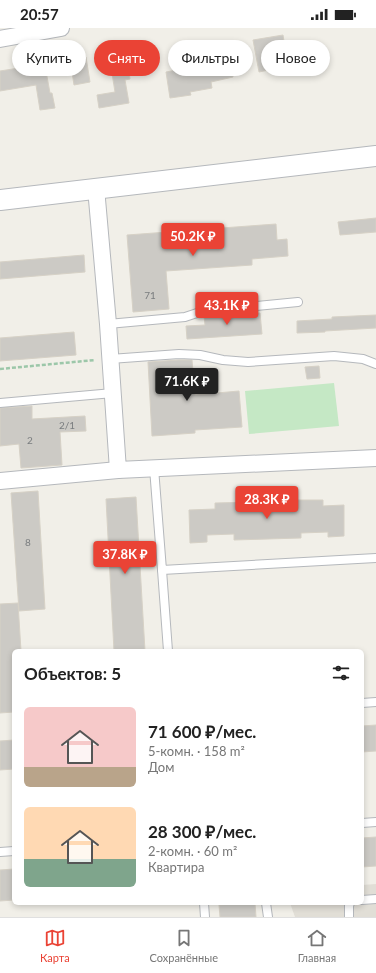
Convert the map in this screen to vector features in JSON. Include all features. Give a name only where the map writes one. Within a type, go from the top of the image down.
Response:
[{"type":"street","points":[[0,39],[61,28]]},
{"type":"street","points":[[0,200],[376,156]]},
{"type":"street","points":[[96,188],[108,324],[118,470]]},
{"type":"street","points":[[0,481],[118,470],[376,458]]},
{"type":"lane","points":[[108,324],[185,317],[203,311],[298,302]]},
{"type":"lane","points":[[110,359],[179,354],[200,355],[223,360],[248,362],[334,356],[363,359],[376,364]]},
{"type":"lane","points":[[0,403],[113,393]]},
{"type":"lane","points":[[154,468],[168,649]]},
{"type":"lane","points":[[162,570],[376,558]]},
{"type":"lane","points":[[364,703],[376,702]]},
{"type":"lane","points":[[364,823],[376,822]]},
{"type":"lane","points":[[0,852],[12,851]]},
{"type":"lane","points":[[364,900],[376,899]]},
{"type":"lane","points":[[204,905],[205,917]]},
{"type":"lane","points":[[266,905],[268,917]]},
{"type":"lane","points":[[349,905],[349,917]]},
{"type":"path","points":[[0,369],[110,359]]},
{"type":"shaded area","points":[[376,884],[376,917],[295,917],[291,905],[364,905],[364,885]]},
{"type":"green space","points":[[334,383],[339,426],[249,434],[245,391]]},
{"type":"building","points":[[283,35],[284,40],[261,40],[261,72],[259,72],[253,40]]},
{"type":"building","points":[[86,57],[90,82],[74,85],[73,76],[86,76]]},
{"type":"building","points":[[12,69],[12,76],[47,76],[55,108],[40,110],[36,85],[0,91],[0,71]]},
{"type":"building","points":[[166,72],[168,72],[168,76],[233,77],[211,82],[212,88],[190,92],[191,95],[170,98]]},
{"type":"building","points":[[112,76],[130,76],[130,79],[125,80],[129,103],[99,108],[97,95],[115,92]]},
{"type":"building","points":[[376,218],[376,232],[340,235],[338,222]]},
{"type":"building","points":[[276,224],[277,240],[287,239],[288,256],[252,259],[252,265],[166,271],[169,309],[133,312],[127,235]]},
{"type":"building","points":[[84,255],[85,272],[0,279],[0,262]]},
{"type":"building","points":[[260,313],[262,334],[187,339],[186,326],[205,325],[204,316]]},
{"type":"building","points":[[376,315],[376,328],[297,333],[297,321],[332,319],[332,317]]},
{"type":"building","points":[[74,332],[76,355],[0,361],[0,338]]},
{"type":"building","points":[[192,360],[195,395],[239,391],[242,427],[195,430],[195,433],[152,436],[148,362]]},
{"type":"building","points":[[319,366],[320,378],[307,379],[305,367]]},
{"type":"building","points":[[32,406],[32,419],[85,416],[86,431],[60,432],[62,465],[21,468],[19,444],[0,446],[0,408]]},
{"type":"building","points":[[38,491],[45,609],[19,611],[11,493]]},
{"type":"building","points":[[136,497],[145,649],[114,649],[106,499]]},
{"type":"building","points":[[323,500],[323,506],[344,505],[344,536],[328,537],[328,532],[301,533],[301,538],[234,540],[234,534],[207,535],[207,542],[190,543],[189,510],[215,509],[215,503]]},
{"type":"building","points":[[18,603],[21,649],[12,649],[12,712],[0,713],[0,604]]},
{"type":"building","points":[[376,725],[376,751],[364,752],[364,726]]},
{"type":"building","points":[[12,740],[12,769],[0,770],[0,741]]},
{"type":"building","points":[[376,837],[376,866],[364,867],[364,838]]},
{"type":"building","points":[[12,869],[12,900],[0,901],[0,870]]},
{"type":"building","points":[[219,905],[255,905],[256,917],[220,917]]}]
